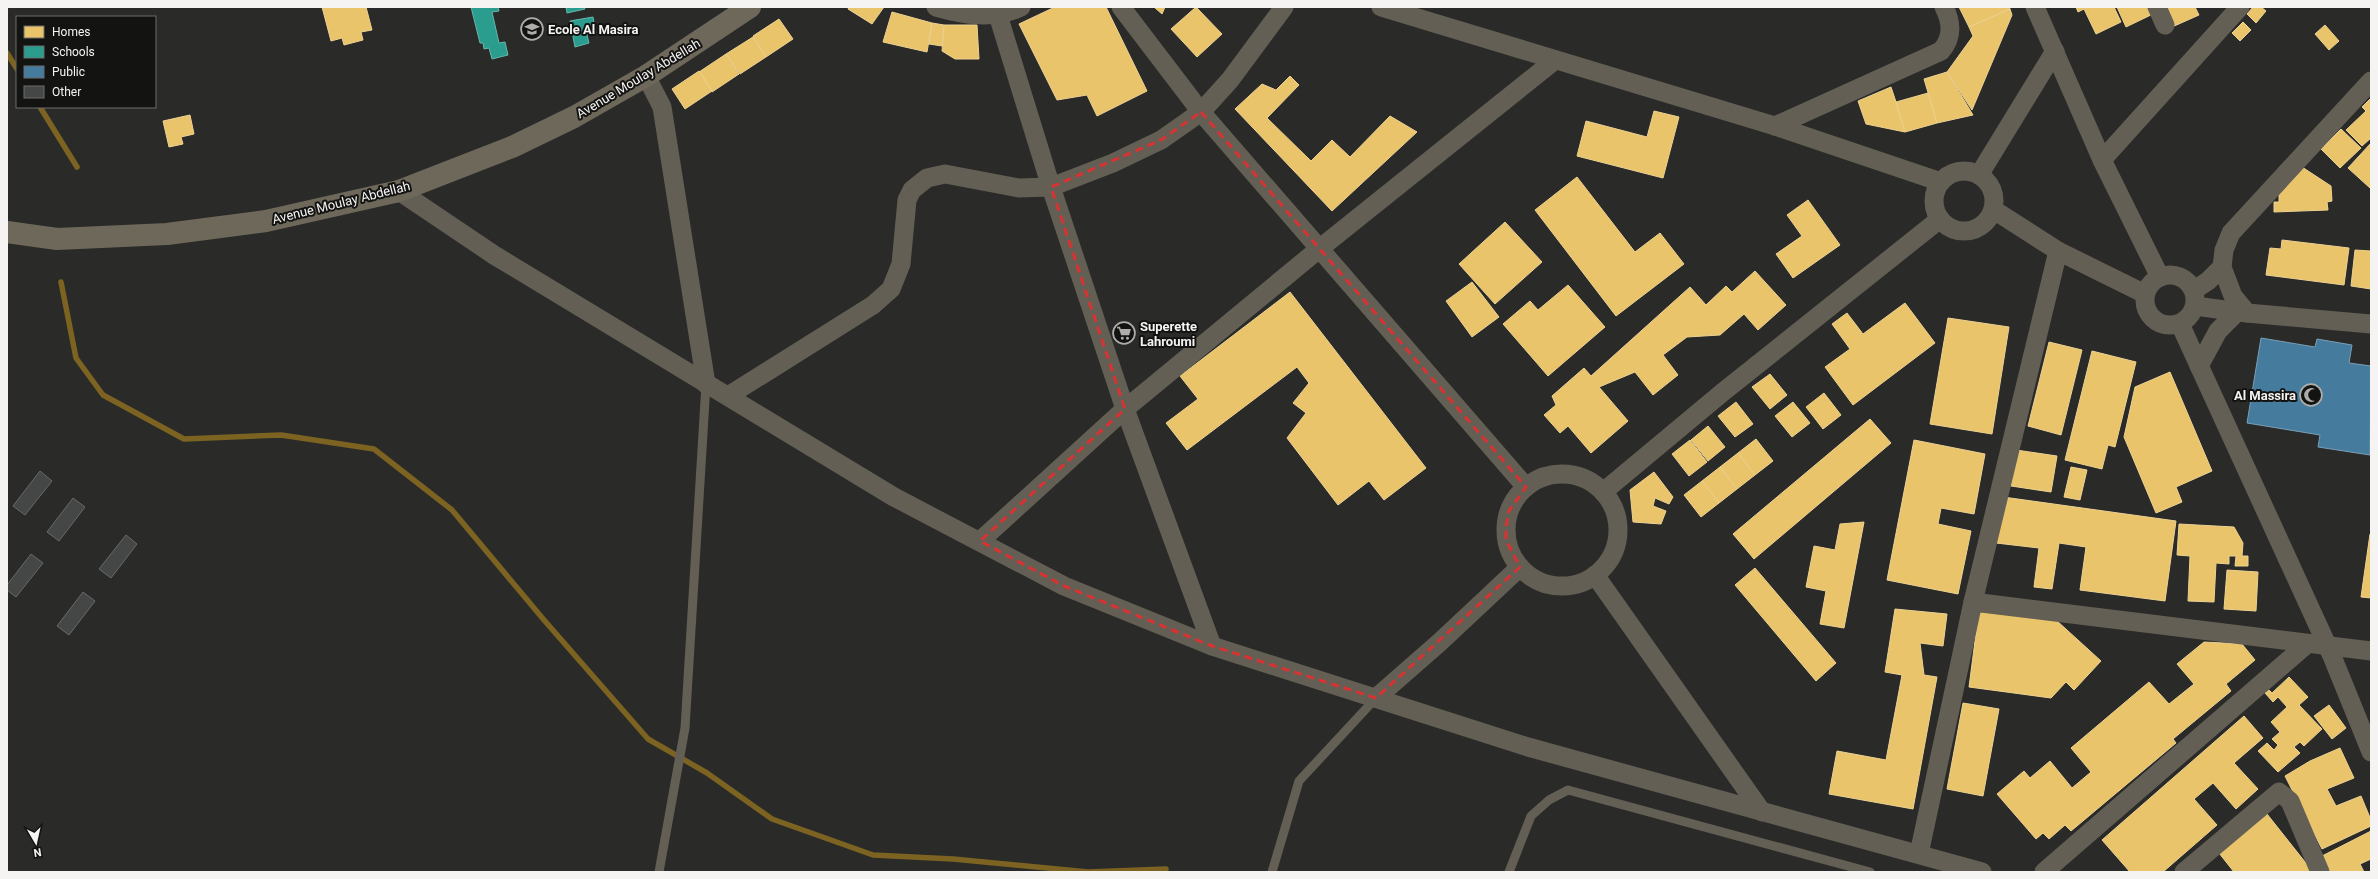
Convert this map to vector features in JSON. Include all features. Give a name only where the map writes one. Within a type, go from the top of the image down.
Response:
[{"type":"main road","name":"Avenue Moulay Abdellah","points":[[7,232],[57,239],[167,234],[266,221],[399,191],[518,143],[574,117],[646,76],[750,7]]},
{"type":"street","points":[[936,7],[969,14],[998,15],[1021,7]]},
{"type":"street","points":[[1121,7],[1201,112],[1526,487]]},
{"type":"street","points":[[728,396],[873,305],[891,289],[901,264],[907,200],[912,190],[927,178],[945,174],[1019,188],[1051,186],[1113,163],[1161,140],[1201,112],[1230,80],[1284,7]]},
{"type":"street","points":[[1381,7],[1775,126],[1942,182]]},
{"type":"street","points":[[1775,126],[1941,51],[1946,46],[1951,29],[1950,19],[1944,7]]},
{"type":"street","points":[[2035,7],[2102,160],[2160,277]]},
{"type":"street","points":[[2157,7],[2165,25]]},
{"type":"street","points":[[2102,160],[2240,7]]},
{"type":"street","points":[[998,15],[1051,186],[1125,408],[1212,646]]},
{"type":"street","points":[[1979,175],[2055,51]]},
{"type":"street","points":[[980,541],[1125,408],[1319,249],[1555,60]]},
{"type":"street","points":[[646,76],[662,107],[706,384]]},
{"type":"street","points":[[2242,313],[2233,296],[2222,267],[2224,250],[2230,233],[2371,81]]},
{"type":"street","points":[[1959,172],[1969,172],[1979,175],[1987,181],[1992,190],[1994,210],[1990,218],[1974,230],[1955,230],[1940,219],[1935,210],[1934,200],[1942,182],[1950,175],[1959,172]]},
{"type":"street","points":[[399,191],[494,255],[894,497],[1064,586],[1212,646],[1528,747],[1982,872]]},
{"type":"street","points":[[1994,210],[2058,251],[2145,294]]},
{"type":"street","points":[[1603,492],[1723,392],[1940,219]]},
{"type":"street","points":[[1919,854],[1974,602],[2058,251]]},
{"type":"street","points":[[2194,298],[2222,267]]},
{"type":"street","points":[[2168,275],[2180,277],[2189,284],[2194,298],[2192,314],[2180,324],[2164,325],[2150,316],[2145,302],[2145,294],[2154,281],[2160,277],[2168,275]]},
{"type":"street","points":[[2194,298],[2242,313],[2371,324]]},
{"type":"street","points":[[2199,366],[2218,331],[2242,313]]},
{"type":"street","points":[[2180,324],[2327,646],[2371,752]]},
{"type":"street","points":[[1572,475],[1583,478],[1603,492],[1615,512],[1617,535],[1610,557],[1595,575],[1573,584],[1556,585],[1538,581],[1520,567],[1511,555],[1506,540],[1506,526],[1512,504],[1526,487],[1547,476],[1572,475]]},
{"type":"street","points":[[1376,698],[1440,642],[1520,567]]},
{"type":"street","points":[[1595,575],[1762,812]]},
{"type":"street","points":[[1974,602],[2371,651]]},
{"type":"street","points":[[2044,872],[2307,644]]},
{"type":"street","points":[[2184,872],[2279,792],[2290,801],[2320,872]]},
{"type":"lane","points":[[659,872],[685,728],[706,384]]},
{"type":"lane","points":[[1272,872],[1299,781],[1376,698]]},
{"type":"lane","points":[[1510,872],[1531,816],[1549,800],[1568,790],[1870,872]]},
{"type":"highlighted area","points":[[1201,112],[1526,487],[1509,511],[1506,526],[1506,540],[1520,567],[1376,698],[1212,646],[1064,586],[980,541],[1125,409],[1051,187],[1161,140]]},
{"type":"building: Homes","points":[[322,7],[366,7],[372,30],[361,32],[363,40],[344,45],[342,38],[331,41]]},
{"type":"building: Homes","points":[[849,7],[884,7],[872,24],[848,9]]},
{"type":"building: Homes","points":[[1055,7],[1106,7],[1147,91],[1097,116],[1087,95],[1057,100],[1019,24]]},
{"type":"building: Homes","points":[[1154,7],[1165,7],[1162,14]]},
{"type":"building: Homes","points":[[1196,7],[1222,34],[1197,57],[1171,29]]},
{"type":"building: Homes","points":[[1959,7],[2009,7],[2010,9],[1969,27]]},
{"type":"building: Homes","points":[[2076,7],[2114,7],[2121,22],[2096,34],[2084,9],[2078,12]]},
{"type":"building: Homes","points":[[2117,7],[2152,7],[2155,13],[2126,27]]},
{"type":"building: Homes","points":[[2164,7],[2195,7],[2199,15],[2172,27]]},
{"type":"building: Homes","points":[[2253,7],[2261,7],[2266,11],[2256,23],[2247,14]]},
{"type":"building: Homes","points":[[2010,9],[2012,15],[1972,110],[1947,72],[1973,36],[1969,27]]},
{"type":"building: Homes","points":[[892,12],[932,23],[927,52],[883,42]]},
{"type":"building: Homes","points":[[779,19],[793,39],[766,57],[753,36]]},
{"type":"building: Homes","points":[[2243,22],[2251,30],[2240,41],[2232,33]]},
{"type":"building: Homes","points":[[932,23],[944,25],[942,46],[929,44]]},
{"type":"building: Homes","points":[[944,25],[977,25],[979,59],[955,59],[942,51]]},
{"type":"building: Homes","points":[[2325,25],[2339,41],[2329,50],[2315,34]]},
{"type":"building: Homes","points":[[753,37],[766,57],[740,74],[726,54]]},
{"type":"building: Homes","points":[[726,54],[739,74],[712,92],[699,72]]},
{"type":"building: Homes","points":[[699,71],[712,91],[685,109],[672,89]]},
{"type":"building: Homes","points":[[1947,72],[1973,115],[1937,123],[1924,79]]},
{"type":"building: Homes","points":[[1290,76],[1299,85],[1267,118],[1311,161],[1332,140],[1350,157],[1390,116],[1417,132],[1332,211],[1235,109],[1262,84],[1276,90]]},
{"type":"building: Homes","points":[[1891,87],[1905,132],[1866,124],[1858,101]]},
{"type":"building: Homes","points":[[1928,93],[1937,123],[1905,132],[1896,102]]},
{"type":"building: Homes","points":[[2371,98],[2371,138],[2362,146],[2346,130],[2366,111],[2362,107]]},
{"type":"building: Homes","points":[[1654,111],[1679,117],[1663,178],[1577,156],[1586,121],[1647,137]]},
{"type":"building: Homes","points":[[190,115],[194,134],[181,137],[183,144],[169,147],[163,121]]},
{"type":"building: Homes","points":[[2341,129],[2361,148],[2340,168],[2321,149]]},
{"type":"building: Homes","points":[[2371,143],[2371,186],[2370,188],[2348,168]]},
{"type":"building: Homes","points":[[2302,167],[2331,186],[2332,201],[2327,202],[2328,210],[2274,212],[2274,202],[2279,202],[2279,194]]},
{"type":"building: Homes","points":[[1577,177],[1635,252],[1660,233],[1684,264],[1616,316],[1535,210]]},
{"type":"building: Homes","points":[[1808,200],[1840,245],[1793,278],[1776,254],[1802,236],[1787,215]]},
{"type":"building: Homes","points":[[1505,222],[1542,262],[1495,304],[1459,264]]},
{"type":"building: Homes","points":[[2282,240],[2349,248],[2344,285],[2266,275],[2270,248],[2281,249]]},
{"type":"building: Homes","points":[[2355,250],[2371,251],[2371,289],[2351,286]]},
{"type":"building: Homes","points":[[1755,271],[1786,305],[1758,330],[1744,314],[1720,335],[1687,337],[1663,355],[1678,375],[1653,395],[1635,372],[1599,387],[1628,421],[1591,453],[1568,426],[1560,433],[1544,415],[1556,405],[1552,396],[1584,368],[1591,376],[1690,287],[1706,305],[1726,286],[1732,292]]},
{"type":"building: Homes","points":[[1472,282],[1499,317],[1472,337],[1446,301]]},
{"type":"building: Homes","points":[[1568,285],[1605,327],[1548,376],[1503,324],[1530,301],[1538,310]]},
{"type":"building: Homes","points":[[1290,292],[1426,468],[1384,500],[1369,481],[1338,505],[1287,438],[1306,413],[1293,403],[1309,383],[1297,367],[1187,450],[1166,423],[1198,399],[1180,376]]},
{"type":"building: Homes","points":[[1905,303],[1935,343],[1853,405],[1825,367],[1850,349],[1832,324],[1847,313],[1863,334]]},
{"type":"building: Homes","points":[[1948,318],[2009,327],[1992,434],[1930,424]]},
{"type":"building: Homes","points":[[2049,342],[2082,350],[2061,435],[2028,426]]},
{"type":"building: Homes","points":[[2092,351],[2136,362],[2115,447],[2108,445],[2102,469],[2065,460]]},
{"type":"building: Homes","points":[[2170,372],[2212,471],[2176,487],[2182,502],[2156,513],[2124,437],[2135,387]]},
{"type":"building: Homes","points":[[1770,374],[1787,395],[1770,409],[1752,387]]},
{"type":"building: Homes","points":[[1824,393],[1841,415],[1823,429],[1806,407]]},
{"type":"building: Homes","points":[[1736,402],[1753,424],[1735,437],[1718,416]]},
{"type":"building: Homes","points":[[1793,402],[1810,423],[1792,437],[1775,416]]},
{"type":"building: Homes","points":[[1870,419],[1891,443],[1754,559],[1733,534]]},
{"type":"building: Homes","points":[[1708,426],[1725,447],[1708,461],[1691,440]]},
{"type":"building: Homes","points":[[1756,439],[1773,461],[1755,475],[1738,453]]},
{"type":"building: Homes","points":[[1690,440],[1707,462],[1689,476],[1672,454]]},
{"type":"building: Homes","points":[[1914,440],[1985,454],[1974,514],[1941,508],[1938,524],[1971,531],[1958,594],[1887,580]]},
{"type":"building: Homes","points":[[2016,450],[2057,456],[2051,492],[2011,486]]},
{"type":"building: Homes","points":[[1738,453],[1755,475],[1737,489],[1720,467]]},
{"type":"building: Homes","points":[[1720,467],[1737,489],[1719,503],[1702,481]]},
{"type":"building: Homes","points":[[2071,467],[2087,470],[2080,500],[2064,497]]},
{"type":"building: Homes","points":[[1654,472],[1673,497],[1669,504],[1655,498],[1653,506],[1666,511],[1661,524],[1633,522],[1630,490]]},
{"type":"building: Homes","points":[[1702,481],[1719,503],[1701,517],[1684,495]]},
{"type":"building: Homes","points":[[2003,497],[2176,521],[2165,601],[2080,590],[2086,547],[2059,543],[2052,589],[2034,587],[2039,548],[1996,543]]},
{"type":"building: Homes","points":[[1864,522],[1844,628],[1820,624],[1826,591],[1806,587],[1814,546],[1835,550],[1840,524]]},
{"type":"building: Homes","points":[[2179,524],[2234,527],[2243,543],[2242,556],[2248,556],[2248,566],[2235,566],[2236,556],[2229,556],[2229,564],[2216,563],[2214,602],[2188,601],[2190,556],[2177,555]]},
{"type":"building: Homes","points":[[2371,534],[2371,598],[2361,597]]},
{"type":"building: Homes","points":[[1755,568],[1836,663],[1816,681],[1735,585]]},
{"type":"building: Homes","points":[[2227,570],[2258,572],[2256,611],[2224,609]]},
{"type":"building: Homes","points":[[1895,609],[1947,614],[1943,646],[1920,643],[1924,675],[1937,677],[1913,809],[1829,794],[1837,751],[1886,760],[1902,675],[1885,672]]},
{"type":"building: Homes","points":[[1979,610],[2056,620],[2101,661],[2074,690],[2066,682],[2051,698],[1969,687]]},
{"type":"building: Homes","points":[[2204,642],[2242,644],[2255,660],[2226,684],[2231,691],[2173,739],[2176,743],[2071,831],[2065,825],[2049,839],[2043,833],[2036,839],[1997,794],[2024,771],[2030,778],[2050,761],[2072,788],[2091,772],[2071,748],[2149,682],[2169,704],[2194,684],[2177,664]]},
{"type":"building: Homes","points":[[2289,677],[2308,697],[2299,705],[2322,729],[2304,746],[2300,742],[2294,747],[2300,753],[2278,772],[2258,751],[2267,743],[2274,750],[2278,745],[2272,739],[2280,732],[2271,722],[2287,707],[2278,697],[2273,702],[2265,693],[2269,690],[2272,693]]},
{"type":"building: Homes","points":[[1963,703],[1999,709],[1983,796],[1947,789]]},
{"type":"building: Homes","points":[[2329,705],[2346,728],[2332,739],[2314,716]]},
{"type":"building: Homes","points":[[2244,716],[2263,738],[2234,763],[2258,789],[2236,809],[2213,783],[2194,799],[2217,825],[2163,872],[2130,872],[2102,840]]},
{"type":"building: Homes","points":[[2340,748],[2354,778],[2327,789],[2336,806],[2361,796],[2371,820],[2371,826],[2322,849],[2285,776],[2310,761]]},
{"type":"building: Homes","points":[[2267,814],[2313,872],[2234,872],[2219,853]]},
{"type":"building: Homes","points":[[2371,831],[2371,859],[2360,864],[2364,872],[2329,872],[2322,856]]},
{"type":"building: Schools","points":[[471,7],[498,7],[499,11],[492,12],[499,43],[505,42],[508,55],[492,59],[489,48],[484,49],[483,43],[480,43]]},
{"type":"building: Schools","points":[[566,7],[584,7],[585,9],[567,13]]},
{"type":"building: Schools","points":[[593,17],[596,33],[587,35],[589,43],[575,47],[570,21]]},
{"type":"building: Public","name":"Al Massira","points":[[2261,338],[2315,347],[2317,339],[2352,345],[2349,363],[2371,366],[2370,455],[2318,447],[2320,435],[2247,423]]},
{"type":"building: Other","points":[[40,471],[52,481],[25,515],[13,506]]},
{"type":"building: Other","points":[[73,498],[85,507],[59,541],[47,532]]},
{"type":"building: Other","points":[[126,535],[137,544],[111,578],[99,569]]},
{"type":"building: Other","points":[[31,554],[43,563],[16,597],[7,590],[7,585]]},
{"type":"building: Other","points":[[83,592],[95,601],[69,635],[57,626]]},
{"type":"waterway","points":[[7,53],[16,67]]},
{"type":"waterway","points":[[41,108],[77,167]]},
{"type":"waterway","points":[[61,282],[76,358],[103,395],[184,439],[281,435],[374,449],[452,510],[544,620],[648,739],[707,773],[772,819],[873,855],[953,859],[1088,872],[1166,869]]},
{"type":"place","name":"Ecole Al Masira","points":[[532,29]]},
{"type":"place","name":"Superette Lahroumi","points":[[1124,333]]},
{"type":"place","name":"Al Massira","points":[[2311,395]]}]
